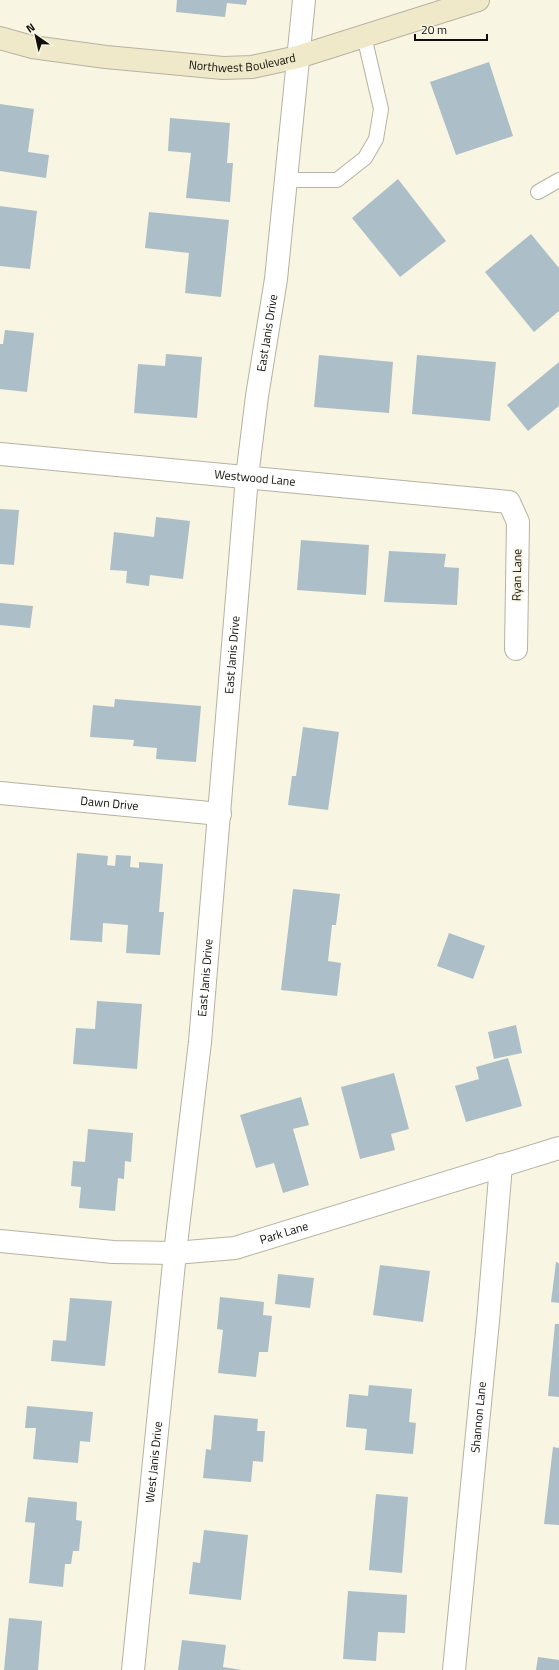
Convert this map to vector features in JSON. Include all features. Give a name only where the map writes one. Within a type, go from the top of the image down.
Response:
[{"type":"street","name":"East Janis Drive","points":[[175,1253],[200,1042],[247,477],[257,396],[276,278],[304,0]]},
{"type":"street","name":"Northwest Boulevard","points":[[0,38],[32,47],[106,57],[223,68],[252,67],[298,57],[364,36],[443,5],[478,0]]},
{"type":"street","name":"Westwood Lane","points":[[0,454],[510,502]]},
{"type":"street","name":"Ryan Lane","points":[[510,502],[518,522],[516,649]]},
{"type":"street","name":"Dawn Drive","points":[[0,793],[220,814]]},
{"type":"street","name":"Park Lane","points":[[0,1241],[113,1252],[175,1253],[235,1248],[559,1148]]},
{"type":"street","name":"Shannon Lane","points":[[454,1670],[488,1321],[501,1165]]},
{"type":"street","name":"West Janis Drive","points":[[132,1670],[175,1253]]},
{"type":"lane","points":[[286,180],[338,180],[365,158],[376,139],[381,110],[364,36]]},
{"type":"lane","points":[[538,192],[559,180]]},
{"type":"building","points":[[177,0],[247,0],[246,5],[227,3],[225,17],[176,12]]},
{"type":"building","points":[[489,62],[513,136],[456,155],[430,82]]},
{"type":"building","points":[[0,104],[34,109],[28,152],[49,155],[46,178],[0,171]]},
{"type":"building","points":[[170,118],[230,123],[227,163],[233,163],[230,202],[186,198],[191,153],[168,151]]},
{"type":"building","points":[[398,179],[446,241],[400,277],[352,218]]},
{"type":"building","points":[[0,206],[37,211],[30,269],[0,266]]},
{"type":"building","points":[[149,212],[229,220],[221,297],[185,293],[189,253],[145,248]]},
{"type":"building","points":[[531,234],[559,268],[559,311],[534,332],[485,272]]},
{"type":"building","points":[[5,330],[34,333],[27,392],[0,389],[0,344],[3,344]]},
{"type":"building","points":[[166,354],[202,357],[197,418],[134,413],[138,364],[165,366]]},
{"type":"building","points":[[319,355],[393,362],[389,413],[314,407]]},
{"type":"building","points":[[417,355],[496,362],[490,421],[412,414]]},
{"type":"building","points":[[559,362],[559,406],[528,431],[507,405]]},
{"type":"building","points":[[0,509],[19,510],[14,565],[0,564]]},
{"type":"building","points":[[156,517],[190,521],[183,579],[150,575],[149,586],[126,583],[127,571],[110,570],[114,532],[154,537]]},
{"type":"building","points":[[301,540],[369,545],[366,595],[297,590]]},
{"type":"building","points":[[389,551],[446,554],[444,567],[459,568],[457,605],[384,602]]},
{"type":"building","points":[[0,603],[33,606],[30,628],[0,625]]},
{"type":"building","points":[[115,699],[201,706],[196,762],[156,759],[157,748],[133,746],[134,740],[90,737],[93,705],[114,707]]},
{"type":"building","points":[[303,727],[339,732],[328,810],[288,805],[292,776],[296,776]]},
{"type":"building","points":[[77,853],[108,856],[107,865],[115,866],[116,855],[131,856],[130,867],[139,868],[139,862],[163,864],[159,912],[164,912],[160,955],[126,953],[128,925],[103,923],[102,942],[70,940]]},
{"type":"building","points":[[293,889],[340,894],[336,925],[332,925],[328,961],[341,963],[337,996],[281,990]]},
{"type":"building","points":[[449,933],[485,946],[473,979],[437,966]]},
{"type":"building","points":[[97,1001],[142,1004],[137,1069],[73,1064],[76,1028],[95,1029]]},
{"type":"building","points":[[516,1025],[522,1053],[494,1059],[488,1032]]},
{"type":"building","points":[[508,1058],[522,1106],[466,1122],[455,1086],[479,1079],[476,1067]]},
{"type":"building","points":[[394,1073],[409,1129],[391,1134],[395,1150],[360,1159],[341,1087]]},
{"type":"building","points":[[301,1097],[309,1125],[293,1129],[309,1185],[283,1193],[274,1163],[256,1168],[240,1115]]},
{"type":"building","points":[[88,1129],[133,1133],[131,1162],[125,1161],[124,1179],[118,1178],[115,1211],[79,1208],[81,1187],[71,1186],[73,1161],[85,1162]]},
{"type":"building","points":[[556,1262],[559,1263],[559,1303],[551,1302]]},
{"type":"building","points":[[380,1265],[430,1271],[423,1322],[373,1315]]},
{"type":"building","points":[[278,1274],[314,1278],[310,1308],[275,1304]]},
{"type":"building","points":[[220,1297],[264,1302],[263,1315],[272,1316],[268,1352],[259,1352],[256,1377],[218,1373],[223,1330],[217,1329]]},
{"type":"building","points":[[70,1298],[112,1301],[105,1366],[51,1361],[53,1340],[66,1341]]},
{"type":"building","points":[[555,1324],[559,1324],[559,1397],[548,1396]]},
{"type":"building","points":[[369,1385],[412,1389],[409,1422],[416,1423],[413,1454],[365,1450],[367,1429],[346,1427],[349,1394],[368,1396]]},
{"type":"building","points":[[27,1406],[93,1412],[90,1442],[80,1441],[78,1463],[33,1459],[36,1428],[25,1428]]},
{"type":"building","points":[[214,1415],[258,1419],[257,1431],[265,1431],[263,1462],[253,1461],[251,1482],[203,1478],[206,1449],[211,1450]]},
{"type":"building","points":[[553,1447],[559,1448],[559,1525],[544,1524]]},
{"type":"building","points":[[376,1494],[408,1497],[402,1573],[369,1570]]},
{"type":"building","points":[[28,1497],[77,1502],[76,1520],[82,1521],[79,1551],[73,1551],[71,1564],[65,1564],[63,1587],[29,1583],[35,1523],[25,1522]]},
{"type":"building","points":[[204,1530],[248,1535],[241,1600],[189,1594],[193,1562],[200,1563]]},
{"type":"building","points":[[348,1591],[407,1595],[405,1633],[378,1632],[376,1661],[343,1659]]},
{"type":"building","points":[[9,1618],[42,1621],[38,1670],[4,1670]]},
{"type":"building","points":[[182,1640],[226,1645],[223,1667],[242,1670],[178,1670]]},
{"type":"building","points":[[538,1657],[559,1660],[559,1670],[536,1670]]}]
